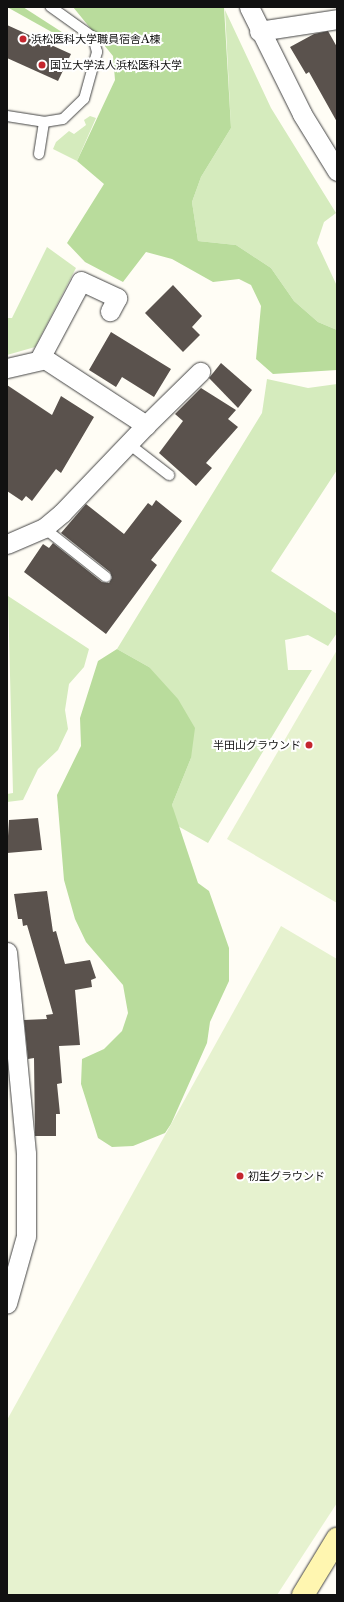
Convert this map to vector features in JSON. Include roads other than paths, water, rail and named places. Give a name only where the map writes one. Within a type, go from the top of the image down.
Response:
[{"type":"street","points":[[249,7],[259,31],[337,171]]},
{"type":"street","points":[[259,31],[337,19]]},
{"type":"street","points":[[38,360],[81,281],[117,298],[110,311]]},
{"type":"street","points":[[7,368],[38,360],[45,360],[146,425]]},
{"type":"street","points":[[7,544],[44,528],[200,372]]},
{"type":"street","points":[[7,952],[26,1154],[26,1236],[7,1303]]},
{"type":"street","points":[[303,1595],[337,1539]]},
{"type":"lane","points":[[7,116],[44,122],[63,119],[84,99],[96,52],[93,37],[82,26],[51,7]]},
{"type":"lane","points":[[39,154],[44,122]]},
{"type":"lane","points":[[129,444],[169,475]]},
{"type":"lane","points":[[44,528],[106,577]]},
{"type":"place","name":"浜松医科大学職員宿舎A棟","points":[[23,39]]},
{"type":"place","name":"国立大学法人浜松医科大学","points":[[42,65]]},
{"type":"place","name":"半田山グラウンド","points":[[309,745]]},
{"type":"place","name":"初生グラウンド","points":[[240,1176]]}]
